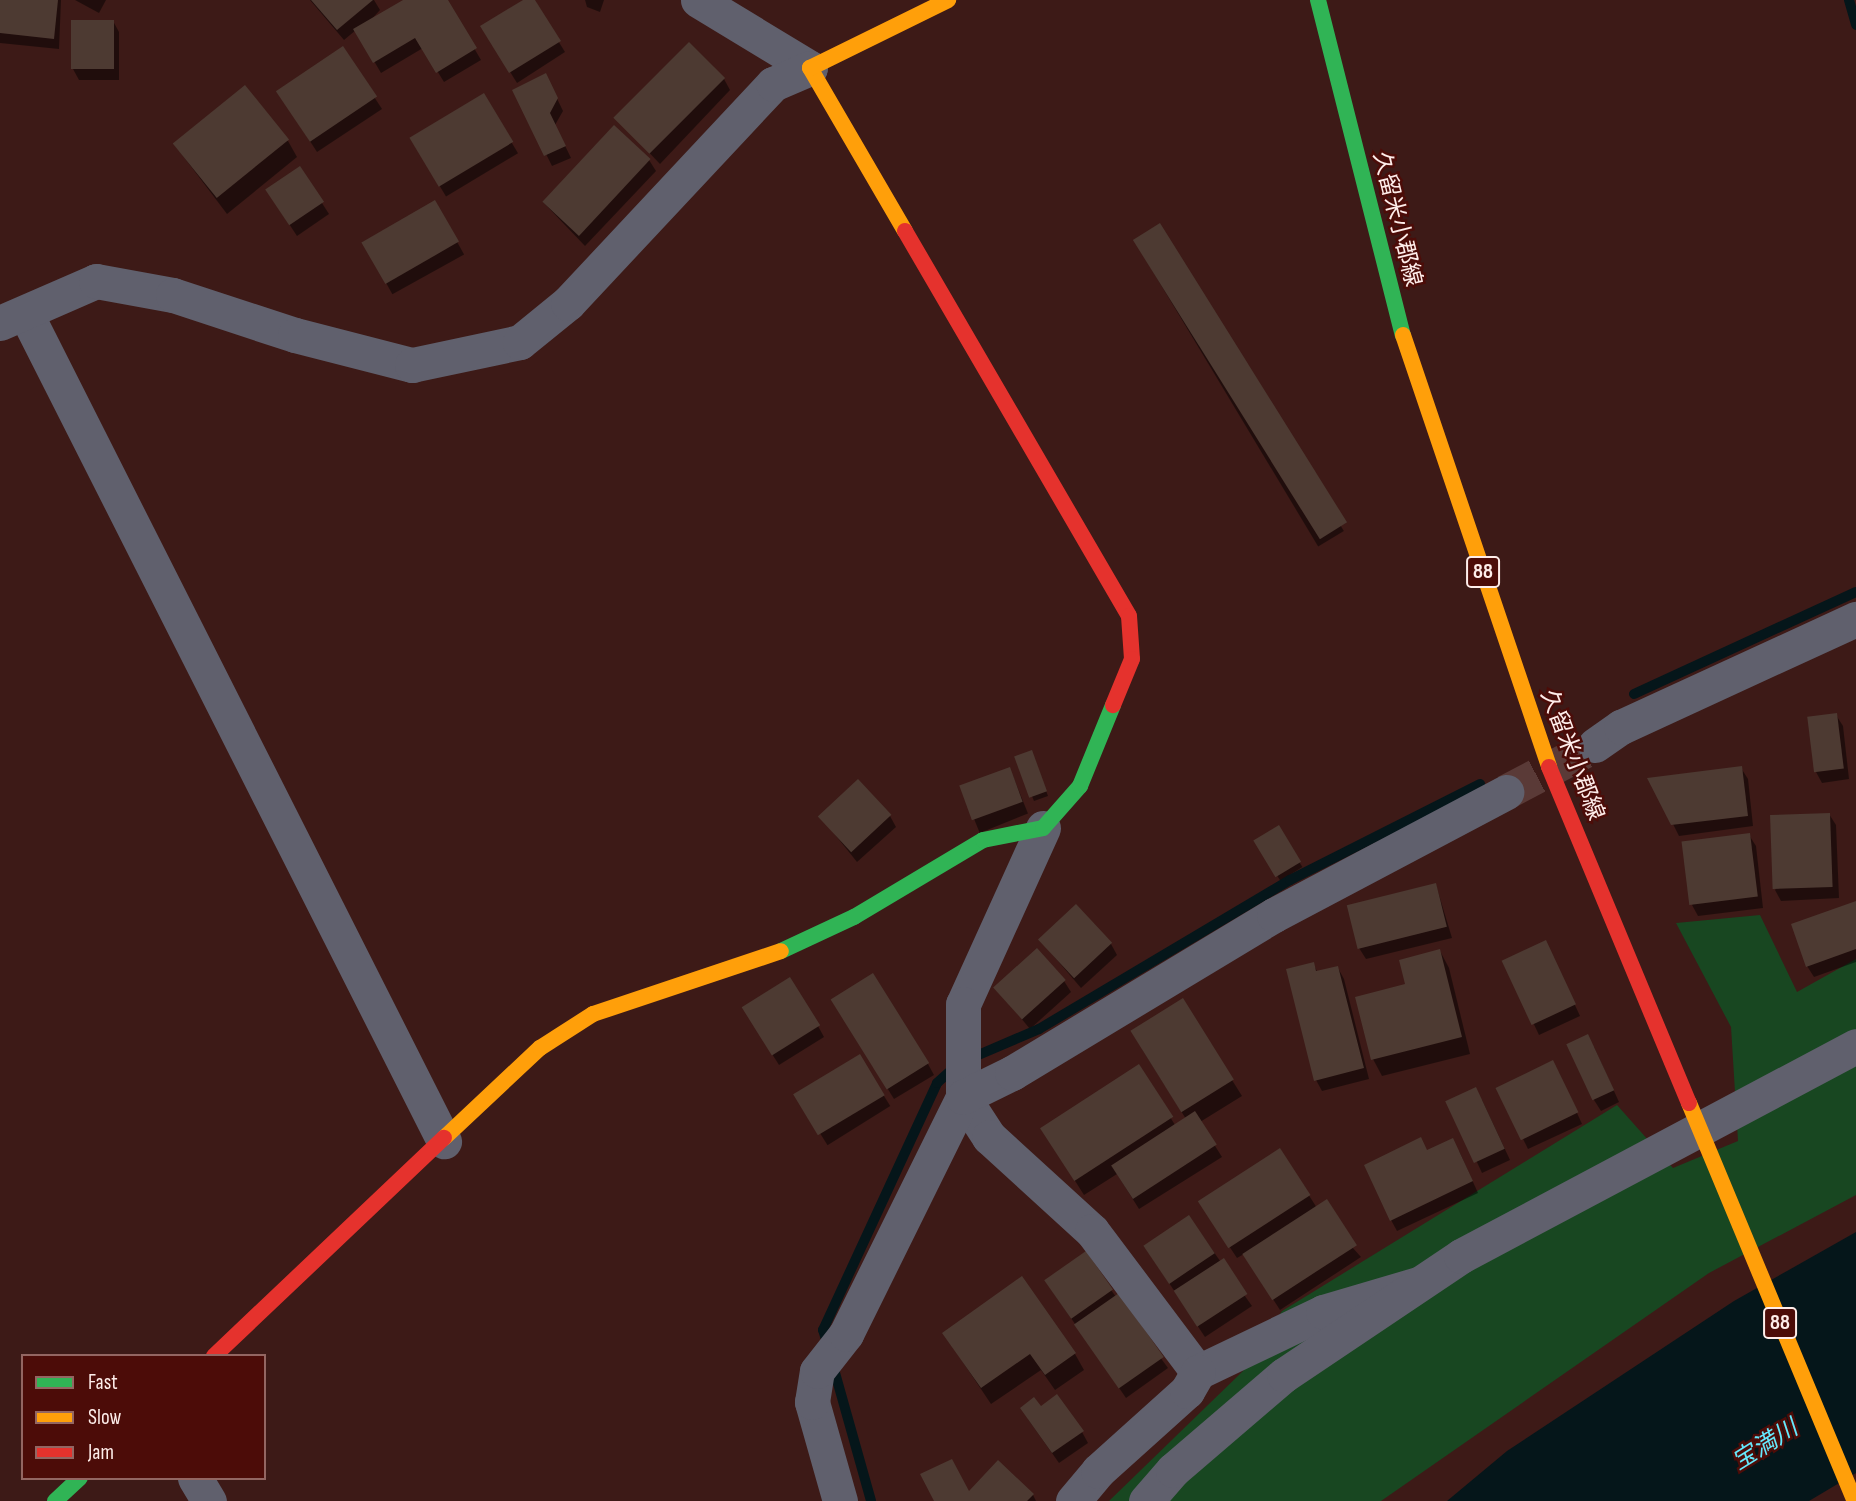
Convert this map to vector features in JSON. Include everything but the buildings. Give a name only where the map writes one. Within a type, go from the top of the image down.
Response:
[{"type":"street","points":[[698,0],[810,68],[1129,615],[1132,659],[1080,786],[1042,828],[963,1004],[960,1038],[963,1097],[846,1334],[817,1371],[812,1402],[840,1501]]},
{"type":"street","points":[[444,1141],[13,319],[96,281],[173,295],[295,335],[412,365],[520,342],[568,303],[773,83],[810,68],[948,0]]},
{"type":"street","name":"久留米小郡線","points":[[1318,0],[1403,334],[1545,757],[1855,1501]]},
{"type":"street","points":[[1595,745],[1621,727],[1856,619]]},
{"type":"street","points":[[963,1097],[1012,1073],[1275,915],[1506,792]]},
{"type":"street","points":[[216,1354],[540,1048],[593,1014],[786,949],[854,917],[983,840],[1042,828]]},
{"type":"street","points":[[1146,1501],[1173,1469],[1284,1375],[1461,1256],[1702,1137],[1856,1046]]},
{"type":"street","points":[[963,1097],[989,1137],[1092,1231],[1198,1372]]},
{"type":"street","points":[[1073,1501],[1098,1471],[1187,1391],[1198,1372],[1323,1311],[1418,1284]]},
{"type":"street","points":[[55,1501],[78,1480]]},
{"type":"street","points":[[196,1480],[209,1501]]},
{"type":"green space","points":[[1760,915],[1797,992],[1856,959],[1856,1195],[1709,1273],[1381,1501],[1109,1501],[1243,1371],[1282,1311],[1617,1105],[1673,1168],[1738,1141],[1731,1027],[1676,923]]},
{"type":"water","name":"宝満川","points":[[1856,1232],[1856,1473],[1809,1501],[1447,1501],[1507,1451],[1734,1301]]},
{"type":"waterway","points":[[1849,0],[1856,25]]},
{"type":"waterway","points":[[1634,694],[1856,592]]},
{"type":"waterway","points":[[969,1059],[1039,1029],[1290,880],[1480,784]]},
{"type":"waterway","points":[[828,1346],[823,1330],[937,1083],[955,1067]]},
{"type":"waterway","points":[[832,1362],[871,1501]]},
{"type":"tunnel","points":[[1506,792],[1595,745]]},
{"type":"traffic: fast","points":[[1318,0],[1403,335]]},
{"type":"traffic: fast","points":[[781,951],[854,917],[983,840],[1043,828],[1080,786],[1113,705]]},
{"type":"traffic: fast","points":[[55,1501],[78,1480]]},
{"type":"traffic: slow","points":[[905,231],[810,68],[948,0]]},
{"type":"traffic: slow","points":[[1403,335],[1549,767]]},
{"type":"traffic: slow","points":[[444,1138],[540,1048],[593,1014],[781,951]]},
{"type":"traffic: slow","points":[[1689,1103],[1855,1501]]},
{"type":"traffic: jam","points":[[905,231],[1129,616],[1132,659],[1113,705]]},
{"type":"traffic: jam","points":[[1549,767],[1689,1103]]},
{"type":"traffic: jam","points":[[216,1354],[444,1138]]}]
